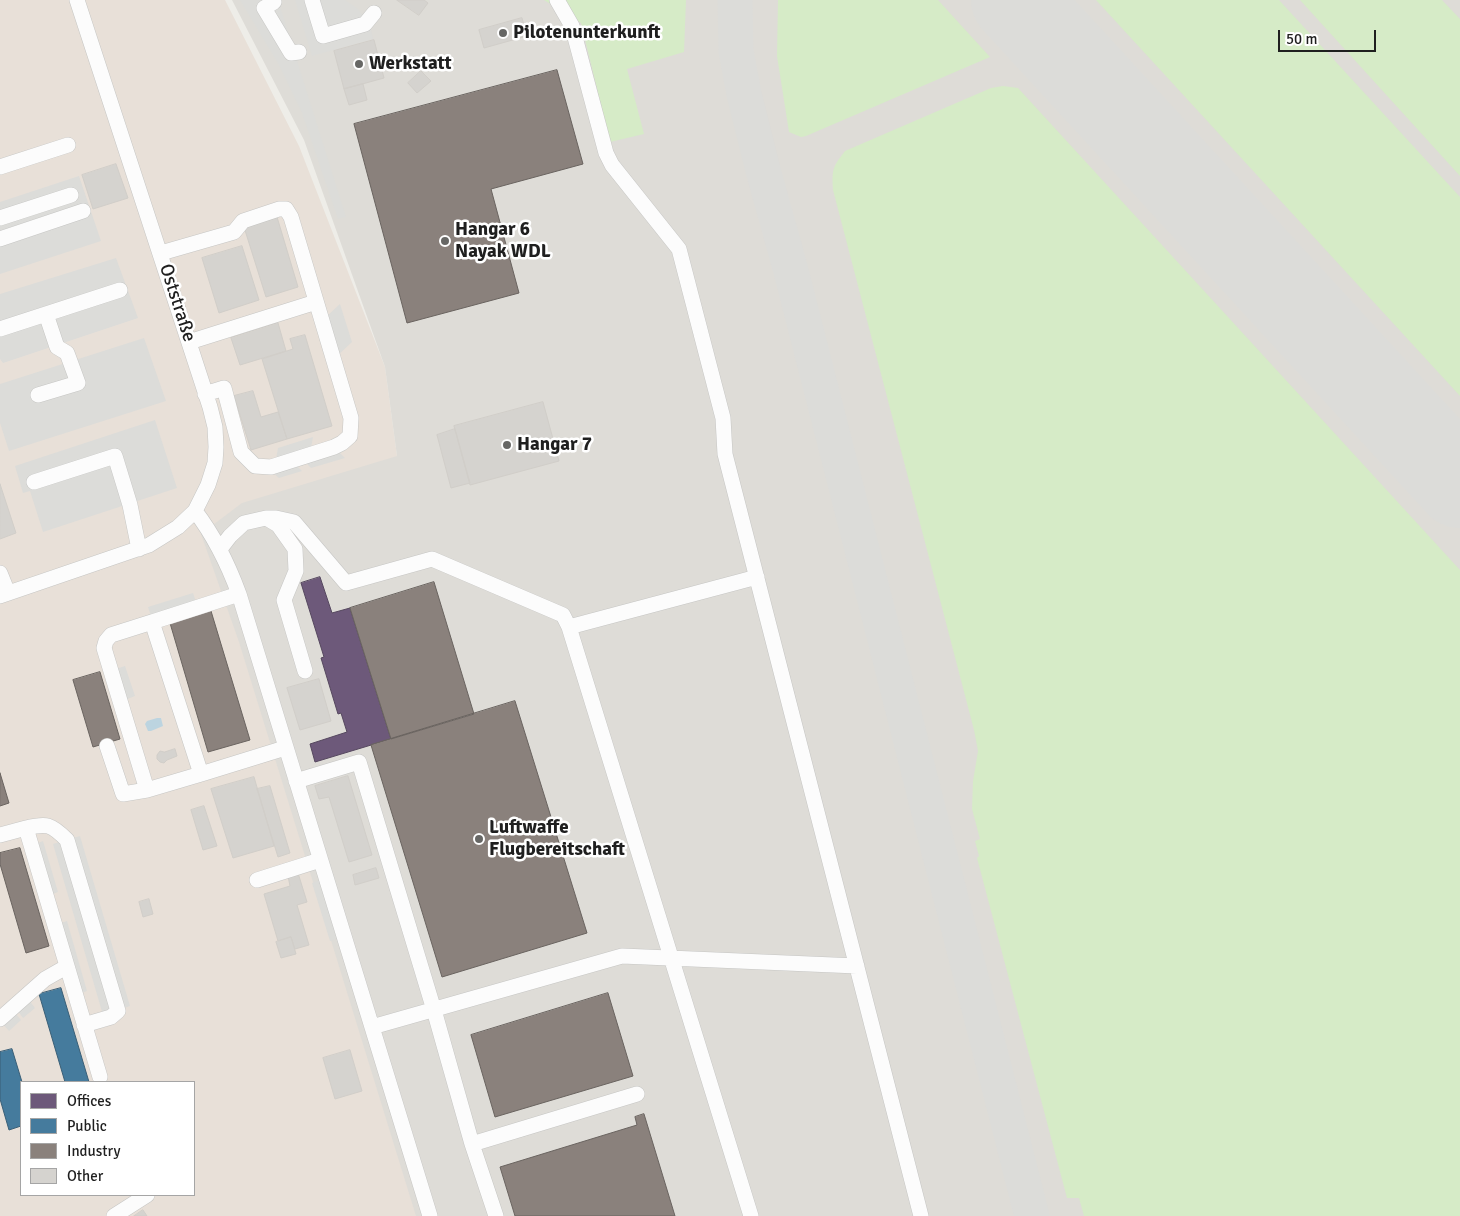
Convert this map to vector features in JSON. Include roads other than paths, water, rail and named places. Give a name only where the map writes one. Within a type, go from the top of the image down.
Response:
[{"type":"lane","name":"Oststraße","points":[[4,594],[149,545],[178,527],[195,511],[208,485],[216,455],[215,427],[205,394],[161,253],[77,0]]},
{"type":"lane","points":[[312,0],[323,36],[365,24],[374,13]]},
{"type":"lane","points":[[557,0],[572,26],[606,153],[612,166],[679,249],[724,418],[725,454],[921,1216]]},
{"type":"lane","points":[[265,3],[290,53],[299,52]]},
{"type":"lane","points":[[0,167],[68,145]]},
{"type":"lane","points":[[0,218],[71,195]]},
{"type":"lane","points":[[161,253],[234,232],[243,221],[279,209],[286,210],[291,218],[351,418],[350,436],[342,444],[271,467],[255,466],[241,452],[224,388],[205,394]]},
{"type":"lane","points":[[0,239],[83,211]]},
{"type":"lane","points":[[0,329],[120,290]]},
{"type":"lane","points":[[189,342],[316,302]]},
{"type":"lane","points":[[38,395],[78,383],[67,353],[57,347],[46,314]]},
{"type":"lane","points":[[34,482],[115,456],[130,505],[139,548]]},
{"type":"lane","points":[[195,511],[208,528],[220,549],[239,594],[284,748],[296,781],[430,1216]]},
{"type":"lane","points":[[220,549],[244,523],[266,518],[276,518],[294,522],[346,583],[432,559],[563,615],[569,628],[751,1216]]},
{"type":"lane","points":[[266,518],[278,525],[295,548],[296,570],[284,600],[305,671]]},
{"type":"lane","points":[[0,573],[4,594]]},
{"type":"lane","points":[[569,628],[757,577]]},
{"type":"lane","points":[[147,790],[104,648],[106,641],[111,635],[239,594]]},
{"type":"lane","points":[[152,622],[201,774]]},
{"type":"lane","points":[[107,746],[123,794],[147,790],[284,748]]},
{"type":"lane","points":[[296,781],[360,762],[472,1144],[496,1216]]},
{"type":"lane","points":[[0,835],[41,824],[50,826],[66,840],[118,1011],[111,1017],[84,1025]]},
{"type":"lane","points":[[26,828],[100,1077]]},
{"type":"lane","points":[[257,880],[320,860]]},
{"type":"lane","points":[[372,1027],[622,956],[857,966]]},
{"type":"lane","points":[[0,1019],[45,979],[66,966]]},
{"type":"lane","points":[[472,1144],[637,1094]]},
{"type":"lane","points":[[114,1216],[145,1196]]},
{"type":"water","points":[[161,718],[163,726],[148,731],[145,724],[147,721]]},
{"type":"place","name":"Pilotenunterkunft","points":[[503,33]]},
{"type":"place","name":"Werkstatt","points":[[359,64]]},
{"type":"place","name":"Hangar 6 Nayak WDL","points":[[445,241]]},
{"type":"place","name":"Hangar 7","points":[[507,445]]},
{"type":"place","name":"Luftwaffe Flugbereitschaft","points":[[479,839]]}]
